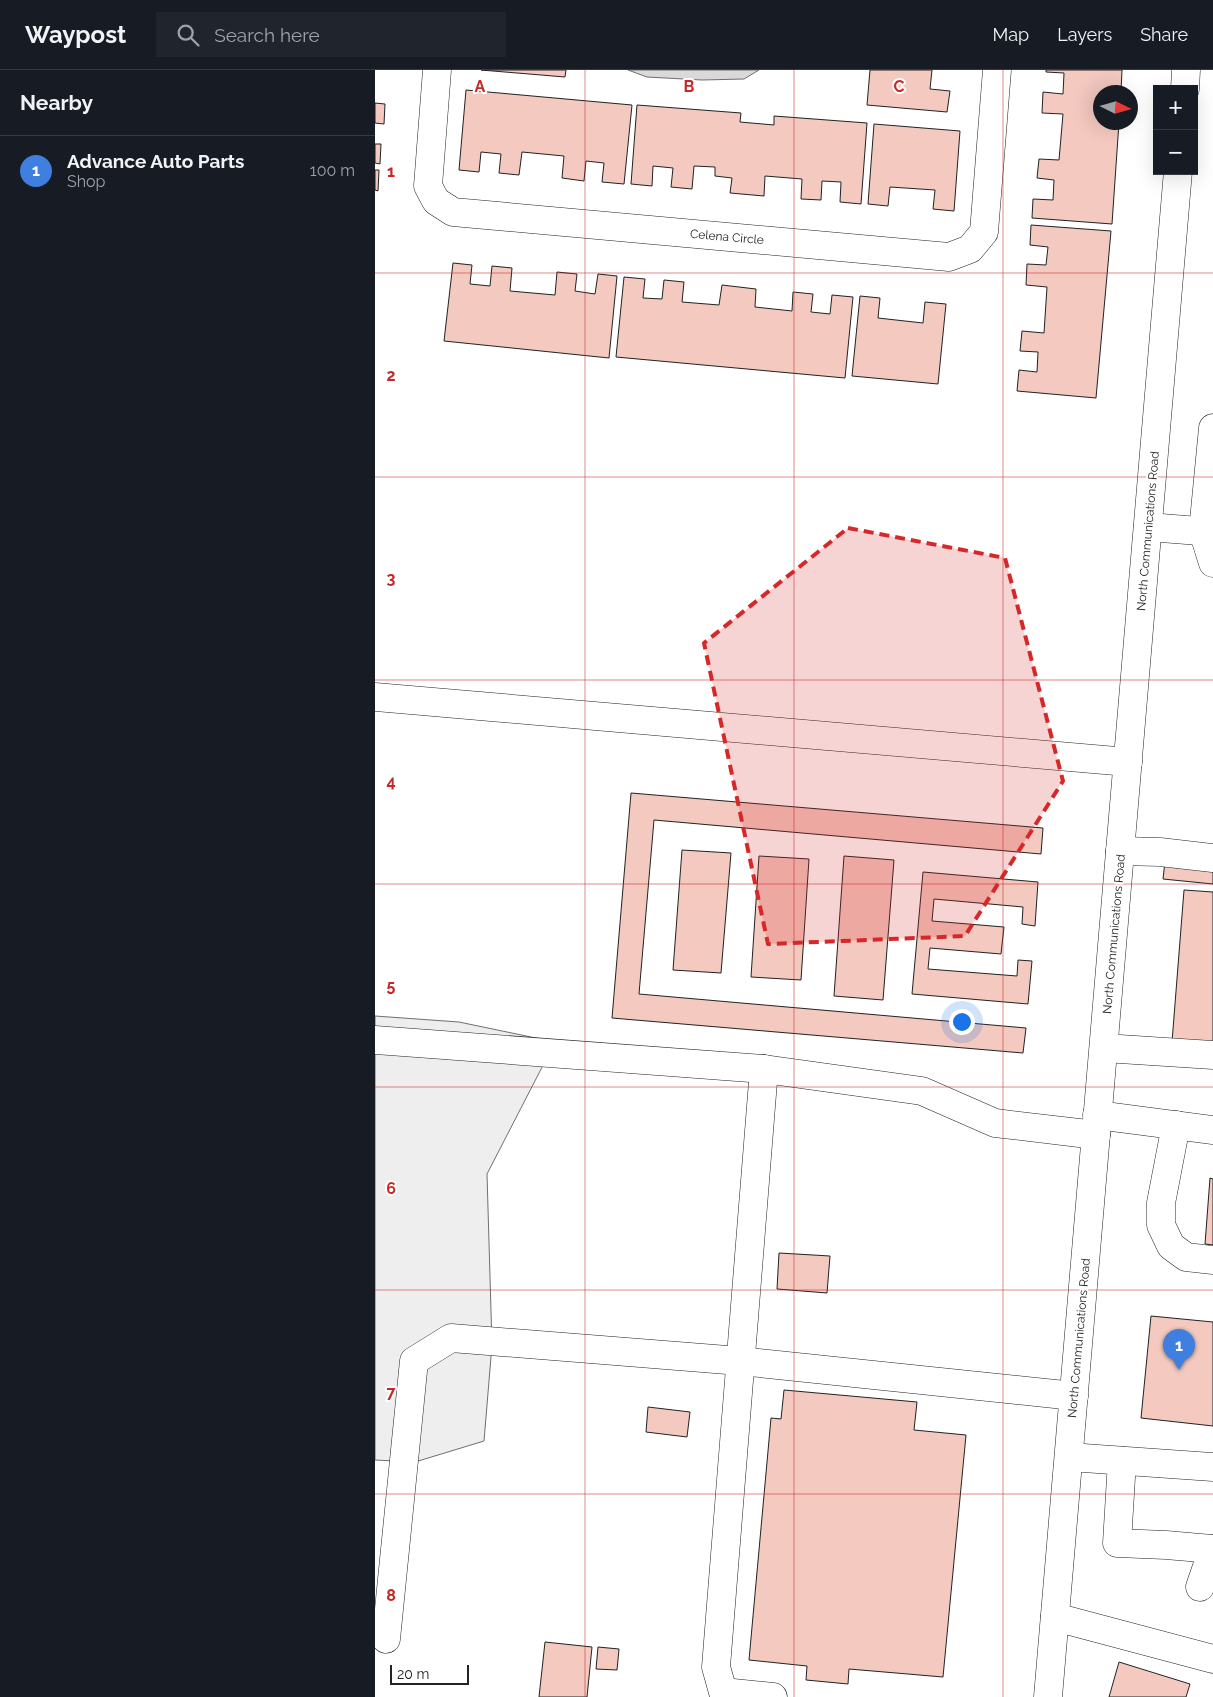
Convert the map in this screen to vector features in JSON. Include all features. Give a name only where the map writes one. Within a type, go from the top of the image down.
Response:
[{"type":"street","name":"Celena Circle","points":[[437,70],[428,186],[436,201],[453,212],[949,257],[970,250],[984,232],[997,70]]},
{"type":"street","points":[[1185,85],[1186,70]]},
{"type":"street","name":"North Communications Road","points":[[1048,1697],[1178,175]]},
{"type":"street","points":[[1213,428],[1208,532],[1213,562]]},
{"type":"street","points":[[1148,527],[1208,532]]},
{"type":"street","points":[[375,697],[1128,762]]},
{"type":"street","points":[[1121,851],[1160,852],[1213,858]]},
{"type":"street","points":[[375,1040],[764,1069],[922,1091],[995,1123],[1176,1125],[1213,1130]]},
{"type":"street","points":[[1104,1048],[1213,1055]]},
{"type":"street","points":[[764,1069],[716,1668],[723,1692],[773,1697]]},
{"type":"street","points":[[1176,1125],[1161,1203],[1161,1225],[1171,1246],[1186,1258],[1213,1260]]},
{"type":"street","points":[[386,1639],[414,1361],[451,1338],[741,1361],[1074,1396]]},
{"type":"street","points":[[1069,1457],[1213,1468]]},
{"type":"street","points":[[1122,1461],[1117,1543],[1213,1549],[1200,1587]]},
{"type":"street","points":[[1055,1617],[1213,1659]]},
{"type":"highlighted area","points":[[848,528],[1005,558],[1063,781],[965,936],[768,944],[704,643]]},
{"type":"shaded area","points":[[628,70],[759,70],[744,79],[702,80],[647,77]]},
{"type":"shaded area","points":[[375,1016],[459,1022],[555,1042],[487,1174],[492,1345],[484,1441],[415,1462],[375,1460]]},
{"type":"building","points":[[481,70],[566,70],[565,77]]},
{"type":"building","points":[[870,70],[932,70],[930,89],[950,91],[947,112],[867,105]]},
{"type":"building","points":[[1046,70],[1122,70],[1121,85],[1093,85],[1093,130],[1118,130],[1112,224],[1032,218],[1033,199],[1053,200],[1054,180],[1037,178],[1039,159],[1059,160],[1063,114],[1042,113],[1043,92],[1063,94],[1064,73],[1046,72]]},
{"type":"building","points":[[466,90],[632,105],[624,184],[602,182],[604,163],[586,161],[584,181],[562,178],[564,156],[522,152],[519,175],[499,173],[501,154],[481,152],[479,172],[459,170]]},
{"type":"building","points":[[375,103],[385,104],[384,124],[375,123]]},
{"type":"building","points":[[637,105],[741,113],[740,122],[774,125],[774,116],[867,123],[861,204],[840,202],[841,182],[822,181],[821,200],[801,199],[802,179],[765,176],[764,196],[730,193],[732,178],[715,176],[715,167],[694,166],[692,189],[671,187],[673,168],[653,166],[652,186],[631,184]]},
{"type":"building","points":[[874,124],[960,131],[954,211],[933,209],[935,190],[890,187],[888,206],[868,204]]},
{"type":"building","points":[[375,144],[381,144],[380,164],[375,163]]},
{"type":"building","points":[[375,170],[379,170],[378,191],[375,190]]},
{"type":"building","points":[[1031,225],[1111,231],[1096,398],[1017,391],[1019,370],[1037,372],[1038,352],[1020,351],[1022,331],[1044,333],[1047,287],[1026,285],[1027,264],[1046,265],[1048,247],[1030,245]]},
{"type":"building","points":[[453,263],[472,265],[470,284],[490,286],[492,266],[512,268],[510,291],[555,295],[557,272],[577,274],[575,291],[595,294],[598,274],[617,276],[609,358],[444,341]]},
{"type":"building","points":[[624,277],[645,279],[643,298],[662,299],[664,280],[684,282],[682,302],[719,305],[722,285],[756,289],[755,307],[792,311],[793,292],[813,294],[811,312],[830,314],[832,295],[853,297],[845,378],[616,357]]},
{"type":"building","points":[[860,296],[880,298],[878,318],[923,323],[925,302],[946,304],[938,384],[852,376]]},
{"type":"building","points":[[631,793],[1043,828],[1041,854],[654,820],[639,994],[1026,1028],[1023,1053],[612,1018]]},
{"type":"building","points":[[682,850],[731,853],[721,973],[673,970]]},
{"type":"building","points":[[759,856],[809,859],[801,980],[751,977]]},
{"type":"building","points":[[844,856],[894,860],[883,1000],[834,996]]},
{"type":"building","points":[[1165,861],[1213,866],[1213,884],[1163,879]]},
{"type":"building","points":[[923,872],[1038,882],[1035,926],[1022,924],[1023,907],[934,899],[932,921],[1004,927],[1001,954],[930,948],[928,969],[1017,976],[1018,960],[1032,961],[1028,1004],[912,994]]},
{"type":"building","points":[[1184,890],[1213,892],[1213,1045],[1172,1042]]},
{"type":"building","points":[[1210,1178],[1213,1179],[1213,1245],[1205,1244]]},
{"type":"building","points":[[779,1253],[830,1256],[827,1293],[777,1289]]},
{"type":"building","points":[[1151,1316],[1213,1322],[1213,1426],[1141,1418]]},
{"type":"building","points":[[784,1390],[917,1402],[914,1430],[966,1435],[943,1677],[849,1669],[848,1684],[806,1680],[807,1666],[749,1660],[771,1418],[781,1419]]},
{"type":"building","points":[[648,1407],[690,1412],[687,1437],[646,1432]]},
{"type":"building","points":[[545,1642],[592,1647],[587,1697],[539,1697]]},
{"type":"building","points":[[598,1647],[619,1649],[617,1670],[596,1669]]},
{"type":"building","points":[[1119,1662],[1190,1684],[1186,1697],[1109,1697]]},
{"type":"place","name":"Advance Auto Parts","points":[[1179,1370]]}]
